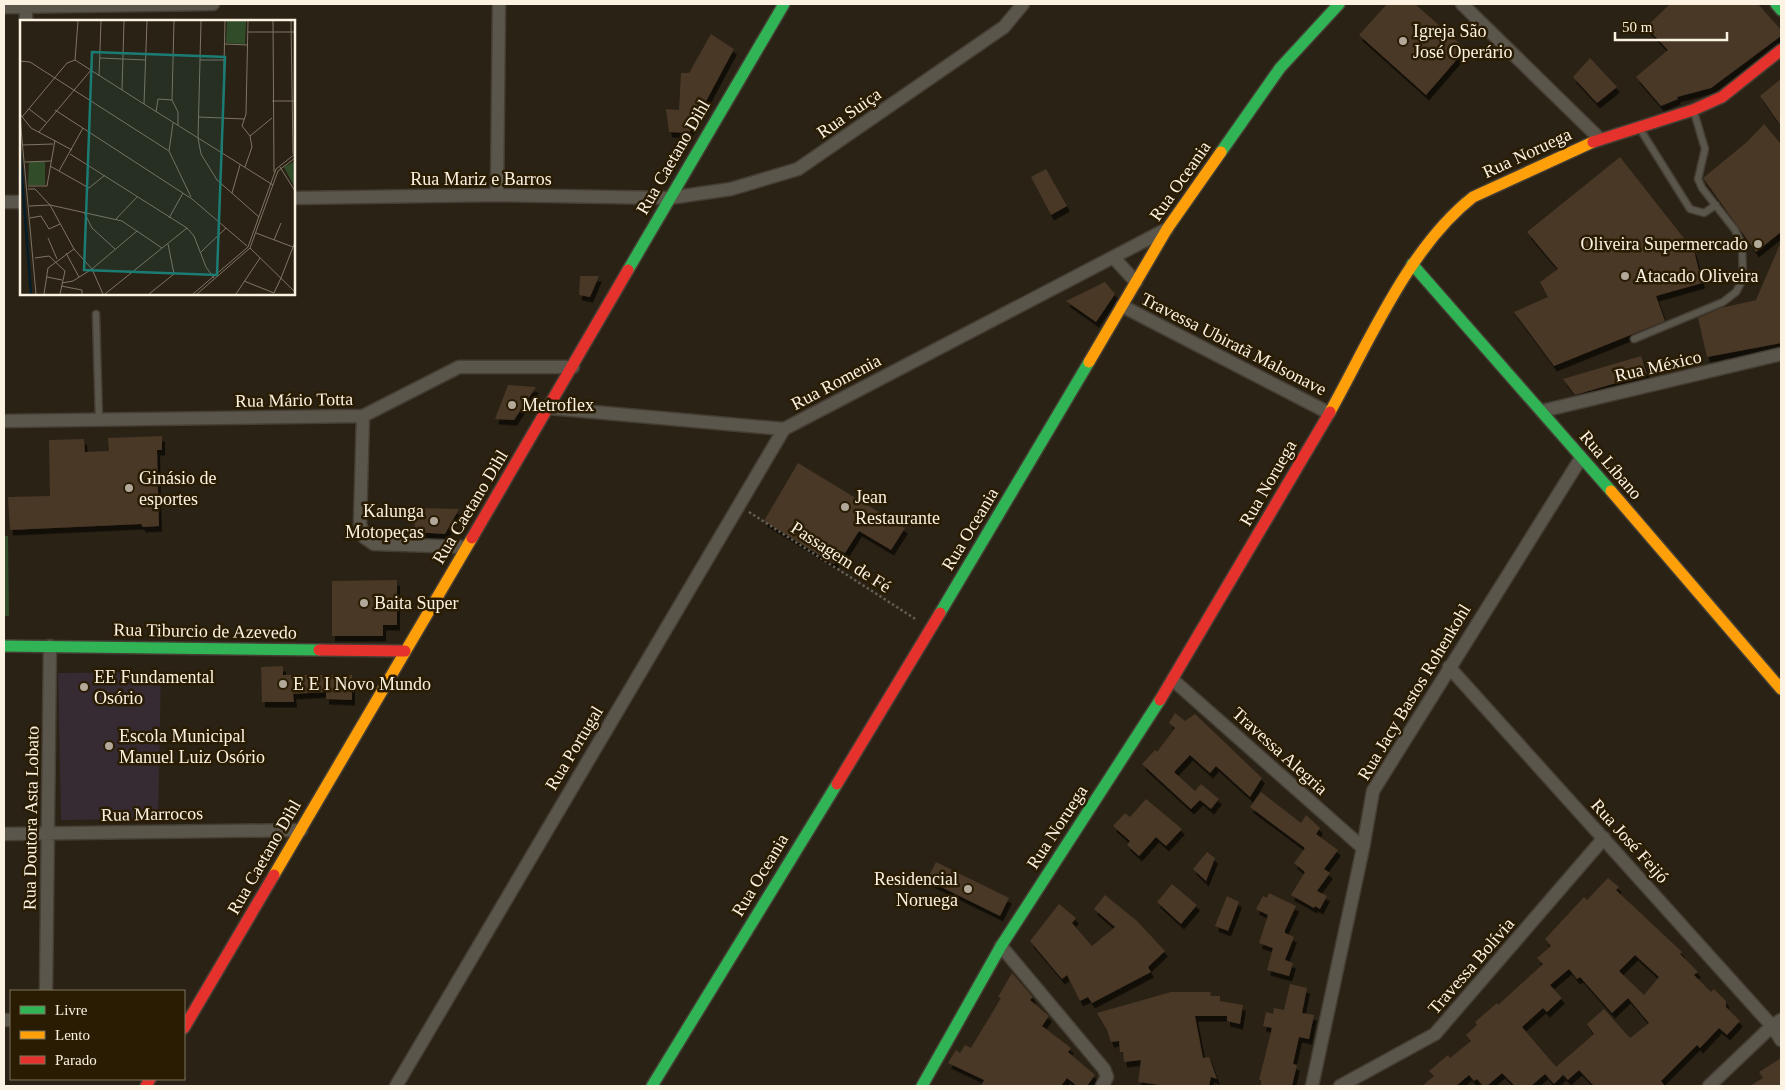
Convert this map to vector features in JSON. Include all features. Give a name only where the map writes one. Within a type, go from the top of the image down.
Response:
[{"type":"street","points":[[4,6],[213,4]]},
{"type":"street","points":[[497,195],[499,4]]},
{"type":"street","name":"Rua Caetano Dihl","points":[[185,1023],[301,830],[784,4]]},
{"type":"street","name":"Rua Suiça","points":[[669,198],[731,189],[798,169],[1004,28],[1023,4]]},
{"type":"street","name":"Rua Oceania","points":[[652,1086],[931,629],[1168,229],[1280,68],[1339,4]]},
{"type":"street","points":[[1462,4],[1600,139]]},
{"type":"street","points":[[1776,4],[1781,10]]},
{"type":"street","points":[[26,6],[26,20]]},
{"type":"street","name":"Rua Noruega","points":[[922,1086],[1001,946],[1174,680],[1329,413],[1412,264],[1458,208],[1473,197],[1600,139],[1694,110],[1722,97],[1781,50]]},
{"type":"street","name":"Rua Mariz e Barros","points":[[295,198],[497,195],[669,198]]},
{"type":"street","points":[[4,202],[20,202]]},
{"type":"street","name":"Rua Romenia","points":[[549,408],[784,429],[1168,229]]},
{"type":"street","points":[[1113,256],[1136,282]]},
{"type":"street","name":"Rua Líbano","points":[[1412,264],[1542,411],[1781,689]]},
{"type":"street","name":"Travessa Ubiratã Malsonave","points":[[1122,306],[1329,413]]},
{"type":"street","name":"Rua México","points":[[1542,411],[1781,354]]},
{"type":"street","name":"Rua Mário Totta","points":[[4,421],[363,416],[459,367],[573,367]]},
{"type":"street","points":[[363,416],[360,524],[364,537],[374,544],[466,548]]},
{"type":"street","name":"Rua Portugal","points":[[396,1086],[784,429]]},
{"type":"street","name":"Rua Jacy Bastos Rohenkohl","points":[[1312,1086],[1363,848],[1372,791],[1581,458]]},
{"type":"street","name":"Rua Tiburcio de Azevedo","points":[[4,646],[405,651]]},
{"type":"street","name":"Rua Doutora Asta Lobato","points":[[46,990],[50,646]]},
{"type":"street","name":"Rua José Feijó","points":[[1449,667],[1604,838],[1776,1023],[1781,1040]]},
{"type":"street","name":"Travessa Alegria","points":[[1174,680],[1363,848]]},
{"type":"street","name":"Rua Marrocos","points":[[4,834],[301,830]]},
{"type":"street","name":"Travessa Bolívia","points":[[1340,1086],[1435,1034],[1604,838]]},
{"type":"street","points":[[1001,946],[1107,1073],[1102,1086]]},
{"type":"street","points":[[1709,1086],[1776,1023]]},
{"type":"lane","points":[[1634,338],[1723,302],[1736,292],[1743,279],[1742,246],[1735,230],[1702,188],[1698,179],[1705,149],[1694,110]]},
{"type":"lane","points":[[1639,128],[1690,209],[1704,213],[1716,205]]},
{"type":"lane","points":[[96,314],[99,420]]},
{"type":"path","name":"Passagem de Fé","points":[[739,506],[931,629]]},
{"type":"shaded area","name":"Escola Municipal Manuel Luiz Osório","points":[[161,672],[158,819],[61,820],[58,673]]},
{"type":"green space","points":[[4,536],[8,536],[9,616],[4,616]]},
{"type":"building","points":[[1387,4],[1415,4],[1466,49],[1426,95],[1359,35]]},
{"type":"building","points":[[1670,4],[1758,4],[1781,30],[1781,36],[1711,88],[1677,97],[1678,99],[1661,106],[1636,77],[1668,50],[1646,27]]},
{"type":"building","points":[[711,34],[734,49],[689,133],[669,132],[666,109],[679,110],[681,73],[689,73]]},
{"type":"building","points":[[1590,58],[1617,87],[1597,103],[1573,77]]},
{"type":"building","points":[[1781,79],[1781,126],[1760,96]]},
{"type":"building","points":[[1764,124],[1781,144],[1781,232],[1756,252],[1703,178],[1747,142]]},
{"type":"building","name":"Atacado Oliveira","points":[[1620,157],[1694,251],[1702,283],[1656,296],[1665,321],[1554,366],[1514,312],[1548,297],[1540,282],[1558,269],[1527,232]]},
{"type":"building","points":[[1046,169],[1067,206],[1051,215],[1031,177]]},
{"type":"building","points":[[1781,242],[1781,343],[1707,357],[1698,318],[1721,308],[1756,300]]},
{"type":"building","points":[[580,276],[599,276],[590,297],[579,295]]},
{"type":"building","points":[[1105,282],[1115,294],[1096,322],[1066,301]]},
{"type":"building","points":[[1641,356],[1647,374],[1575,395],[1563,379]]},
{"type":"building","name":"Metroflex","points":[[508,385],[536,387],[514,420],[495,419]]},
{"type":"building","points":[[162,436],[162,450],[157,450],[159,526],[143,527],[141,524],[10,530],[8,497],[50,496],[49,440],[84,439],[85,452],[109,451],[108,438]]},
{"type":"building","points":[[798,463],[905,528],[891,550],[859,531],[845,553],[841,551],[834,564],[764,521]]},
{"type":"building","name":"Kalunga Motopeças","points":[[416,508],[459,509],[445,534],[414,532]]},
{"type":"building","name":"Baita Super","points":[[397,580],[397,625],[383,625],[383,636],[332,636],[332,581]]},
{"type":"building","points":[[283,666],[283,675],[352,675],[352,700],[326,699],[326,692],[293,694],[294,702],[262,702],[261,667]]},
{"type":"building","points":[[1175,713],[1185,721],[1195,714],[1262,778],[1250,797],[1216,766],[1210,773],[1190,755],[1174,772],[1195,791],[1201,784],[1219,799],[1211,809],[1200,800],[1191,809],[1142,764],[1155,750],[1157,752],[1175,728],[1169,723]]},
{"type":"building","points":[[1261,792],[1301,823],[1306,815],[1320,828],[1316,834],[1338,850],[1324,869],[1330,873],[1317,891],[1327,896],[1320,909],[1315,906],[1314,908],[1291,895],[1305,872],[1294,863],[1305,848],[1250,807]]},
{"type":"building","points":[[1146,799],[1182,829],[1166,846],[1156,837],[1139,856],[1127,845],[1130,841],[1113,826],[1125,813],[1130,817]]},
{"type":"building","points":[[1207,852],[1215,858],[1206,881],[1193,869]]},
{"type":"building","name":"Residencial Noruega","points":[[936,862],[1009,898],[1000,916],[927,880]]},
{"type":"building","points":[[1608,878],[1619,887],[1616,890],[1682,952],[1680,954],[1698,972],[1694,975],[1711,992],[1714,989],[1726,1001],[1726,1007],[1740,1021],[1727,1035],[1719,1028],[1700,1048],[1697,1045],[1661,1081],[1665,1086],[1594,1086],[1579,1070],[1568,1080],[1558,1069],[1563,1075],[1554,1084],[1545,1074],[1531,1086],[1515,1086],[1502,1073],[1487,1086],[1483,1086],[1477,1079],[1474,1081],[1469,1075],[1456,1086],[1422,1086],[1434,1076],[1429,1071],[1448,1055],[1450,1058],[1471,1041],[1466,1035],[1477,1025],[1475,1022],[1497,1003],[1498,1005],[1543,964],[1537,958],[1551,946],[1545,939],[1584,897],[1587,900]],"holes":[[[1635,955],[1659,977],[1644,995],[1619,971]],[[1569,969],[1577,979],[1580,977],[1612,1013],[1628,998],[1649,1023],[1630,1038],[1604,1009],[1587,1024],[1594,1034],[1556,1067],[1522,1027],[1543,1008],[1547,1012],[1562,998],[1550,985]]]},
{"type":"building","points":[[1172,884],[1197,905],[1181,924],[1157,902]]},
{"type":"building","points":[[1269,893],[1296,906],[1285,930],[1285,933],[1294,937],[1285,960],[1293,963],[1289,976],[1267,970],[1273,948],[1259,943],[1268,915],[1256,909],[1263,896],[1267,898]]},
{"type":"building","points":[[1105,895],[1137,921],[1165,951],[1148,967],[1151,972],[1092,1003],[1088,997],[1080,1001],[1067,975],[1062,979],[1030,941],[1059,904],[1076,918],[1072,923],[1092,946],[1115,927],[1094,909]]},
{"type":"building","points":[[1227,896],[1239,902],[1228,931],[1215,926]]},
{"type":"building","points":[[1012,973],[1033,997],[1030,1000],[1049,1016],[1042,1026],[1071,1048],[1068,1052],[1095,1075],[1087,1086],[1077,1086],[1067,1078],[1061,1086],[981,1086],[984,1080],[948,1063],[956,1050],[960,1053],[965,1045],[971,1048],[1001,998],[998,997]]},
{"type":"building","points":[[1290,984],[1307,988],[1302,1013],[1314,1015],[1309,1039],[1299,1037],[1293,1064],[1297,1065],[1292,1086],[1261,1086],[1261,1080],[1259,1080],[1272,1028],[1263,1026],[1266,1012],[1273,1014],[1274,1008],[1284,1010]]},
{"type":"building","points":[[1171,992],[1211,992],[1210,996],[1220,996],[1220,1001],[1243,1005],[1240,1024],[1227,1021],[1227,1016],[1195,1016],[1203,1058],[1209,1057],[1217,1079],[1211,1077],[1209,1086],[1167,1086],[1138,1082],[1141,1060],[1124,1062],[1123,1052],[1120,1052],[1119,1041],[1111,1042],[1107,1030],[1097,1013]]},
{"type":"building","points":[[1781,1058],[1781,1086],[1750,1086],[1763,1078],[1759,1072]]},
{"type":"traffic: fast","points":[[628,270],[784,4]]},
{"type":"traffic: fast","points":[[1221,152],[1280,68],[1339,4]]},
{"type":"traffic: fast","points":[[1776,4],[1781,10]]},
{"type":"traffic: fast","points":[[1412,264],[1611,491]]},
{"type":"traffic: fast","points":[[940,613],[1089,362]]},
{"type":"traffic: fast","points":[[4,646],[319,650]]},
{"type":"traffic: fast","points":[[922,1086],[1001,946],[1160,700]]},
{"type":"traffic: fast","points":[[652,1086],[837,784]]},
{"type":"traffic: slow","points":[[1330,412],[1392,297],[1429,242],[1450,218],[1473,197],[1593,142]]},
{"type":"traffic: slow","points":[[1089,362],[1167,229],[1221,152]]},
{"type":"traffic: slow","points":[[1611,491],[1781,689]]},
{"type":"traffic: slow","points":[[274,875],[472,538]]},
{"type":"traffic: jam","points":[[1593,142],[1693,110],[1722,97],[1781,50]]},
{"type":"traffic: jam","points":[[472,538],[628,270]]},
{"type":"traffic: jam","points":[[1160,700],[1330,412]]},
{"type":"traffic: jam","points":[[837,784],[940,613]]},
{"type":"traffic: jam","points":[[319,650],[405,651]]},
{"type":"traffic: jam","points":[[185,1026],[274,875]]},
{"type":"traffic: jam","points":[[146,1086],[149,1080]]},
{"type":"place","name":"Igreja São José Operário","points":[[1403,41]]},
{"type":"place","name":"Oliveira Supermercado","points":[[1758,244]]},
{"type":"place","name":"Atacado Oliveira","points":[[1625,276]]},
{"type":"place","name":"Metroflex","points":[[512,405]]},
{"type":"place","name":"Ginásio de esportes","points":[[129,488]]},
{"type":"place","name":"Jean Restaurante","points":[[845,507]]},
{"type":"place","name":"Kalunga Motopeças","points":[[434,521]]},
{"type":"place","name":"Baita Super","points":[[364,603]]},
{"type":"place","name":"E E I Novo Mundo","points":[[283,684]]},
{"type":"place","name":"EE Fundamental Osório","points":[[84,687]]},
{"type":"place","name":"Escola Municipal Manuel Luiz Osório","points":[[109,746]]},
{"type":"place","name":"Residencial Noruega","points":[[968,889]]}]
